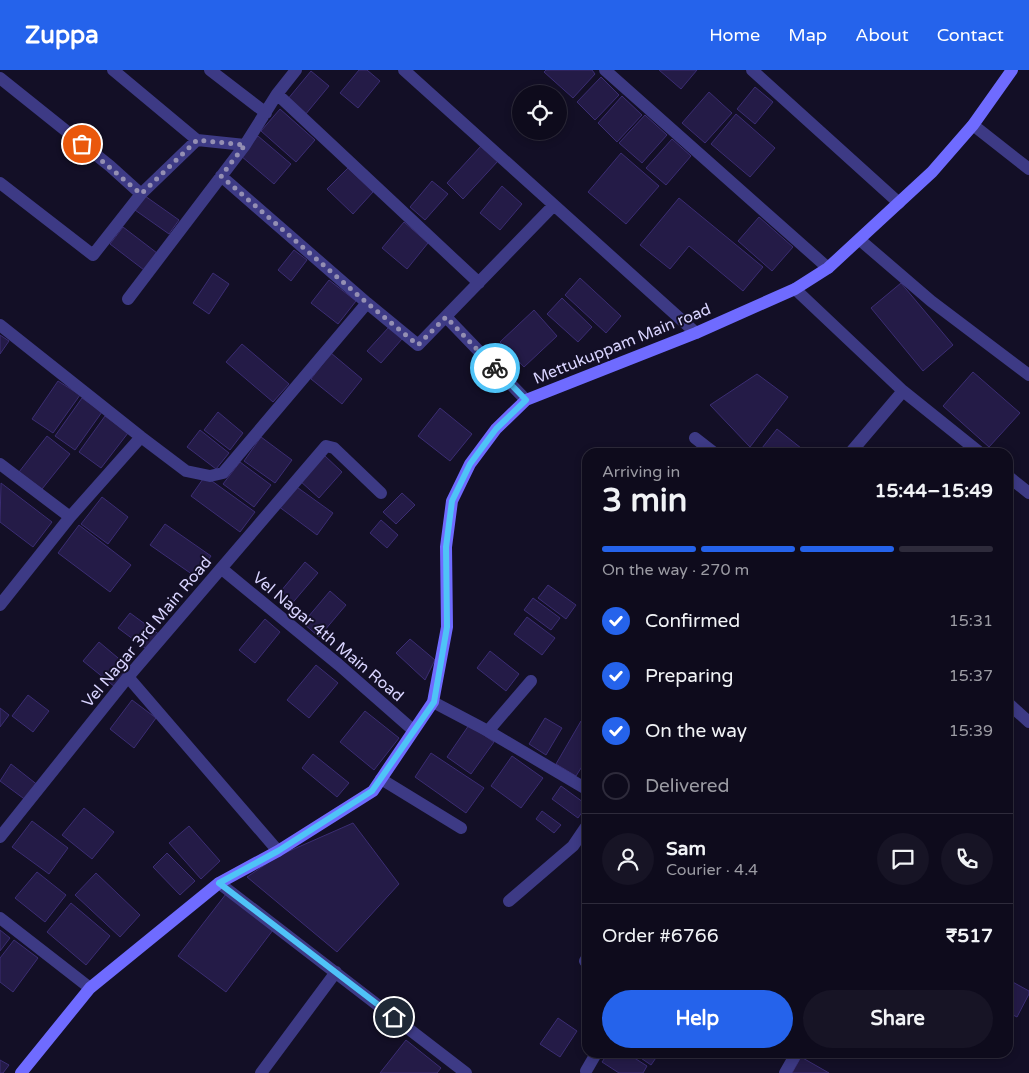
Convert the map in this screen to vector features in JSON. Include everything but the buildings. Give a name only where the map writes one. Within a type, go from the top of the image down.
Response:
[{"type":"main road","name":"Mettukuppam Main road","points":[[21,1073],[90,988],[219,883],[278,851],[372,791],[381,779],[434,702],[447,627],[446,547],[452,501],[470,464],[490,436],[526,400],[696,333],[795,289],[828,268],[932,172],[972,126],[1012,70]]},
{"type":"street","points":[[113,70],[197,140],[245,145]]},
{"type":"street","points":[[210,70],[266,113]]},
{"type":"street","points":[[128,298],[245,145],[277,94],[296,70]]},
{"type":"street","points":[[404,70],[696,333]]},
{"type":"street","points":[[605,70],[828,268]]},
{"type":"street","points":[[752,70],[899,203]]},
{"type":"street","points":[[0,78],[110,166],[141,194]]},
{"type":"street","points":[[277,94],[479,283]]},
{"type":"street","points":[[972,126],[1029,169]]},
{"type":"street","points":[[0,182],[93,255],[141,194],[197,140]]},
{"type":"street","points":[[221,176],[418,345],[554,205]]},
{"type":"street","points":[[860,240],[931,301],[1029,375]]},
{"type":"street","points":[[795,289],[903,392],[974,448]]},
{"type":"street","points":[[0,325],[141,438],[186,471],[210,476],[222,473],[367,303]]},
{"type":"street","points":[[446,317],[526,400]]},
{"type":"street","points":[[855,448],[903,392]]},
{"type":"street","points":[[0,605],[70,517],[141,438]]},
{"type":"street","points":[[695,438],[705,448]]},
{"type":"street","name":"Vel Nagar 3rd Main Road","points":[[0,837],[128,677],[326,446],[334,448],[381,493]]},
{"type":"street","points":[[0,464],[70,517]]},
{"type":"street","points":[[1013,480],[1029,493]]},
{"type":"street","name":"Vel Nagar 4th Main Road","points":[[222,568],[339,665],[413,730]]},
{"type":"street","points":[[128,677],[278,851]]},
{"type":"street","points":[[488,731],[531,681]]},
{"type":"street","points":[[434,702],[488,731],[582,786]]},
{"type":"street","points":[[1013,708],[1029,722]]},
{"type":"street","points":[[381,779],[460,828]]},
{"type":"street","points":[[509,901],[573,846],[582,833]]},
{"type":"street","points":[[219,883],[466,1073]]},
{"type":"street","points":[[0,918],[90,988]]},
{"type":"street","points":[[261,1073],[336,972]]},
{"type":"street","points":[[586,1071],[594,1058]]},
{"type":"street","points":[[784,1073],[793,1058]]},
{"type":"way so far","points":[[82,144],[141,194],[197,140],[245,145],[221,176],[418,345],[446,317],[495,368]]},
{"type":"route","points":[[394,1017],[219,883],[278,851],[372,791],[434,702],[447,627],[446,547],[452,501],[470,464],[496,429],[526,400],[495,368]]}]
